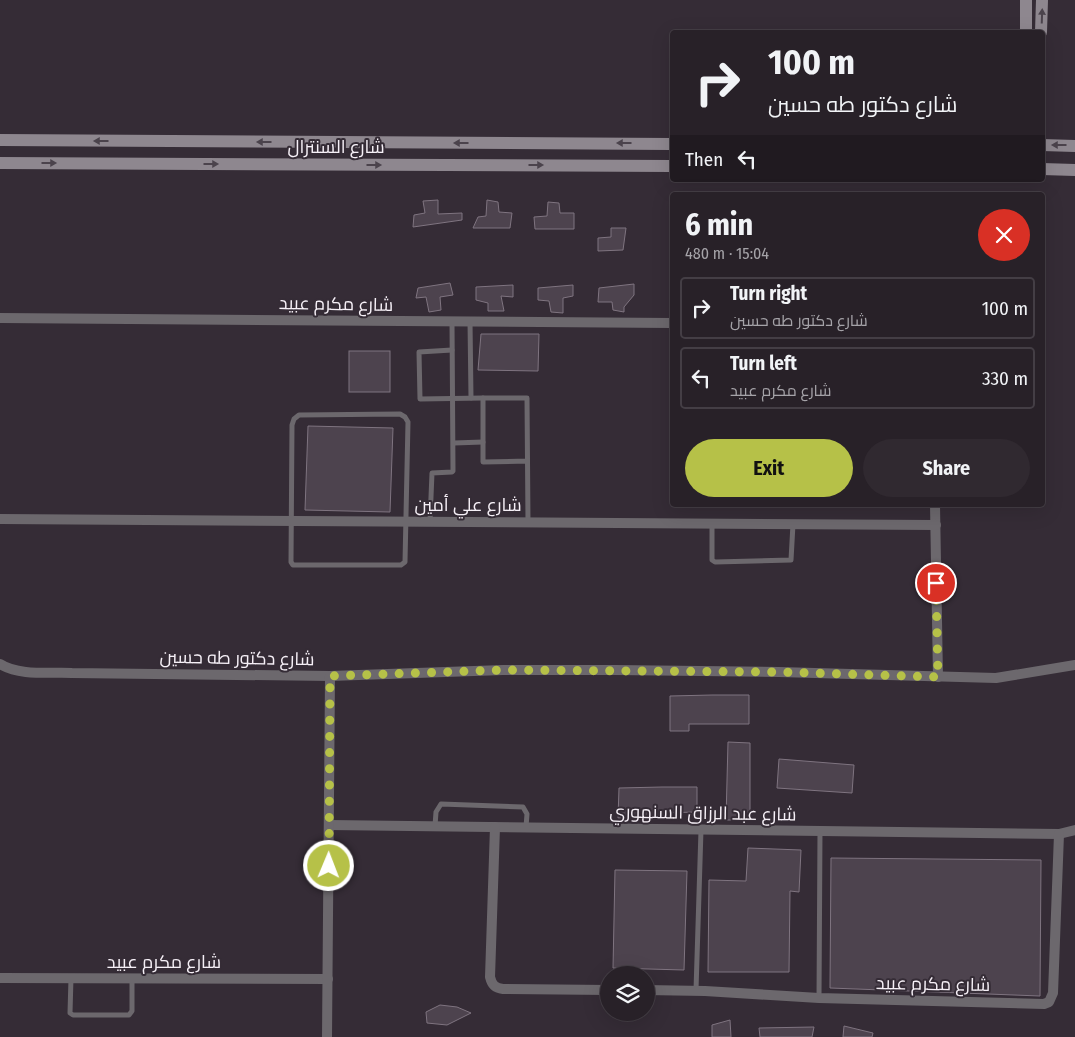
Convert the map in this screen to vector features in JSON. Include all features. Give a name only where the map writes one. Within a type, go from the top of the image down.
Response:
[{"type":"street","points":[[1026,0],[1026,30]]},
{"type":"street","points":[[1041,30],[1042,0]]},
{"type":"street","name":"شارع السنترال","points":[[0,140],[670,144]]},
{"type":"street","points":[[1045,145],[1075,146]]},
{"type":"street","name":"شارع السنترال","points":[[0,163],[670,166]]},
{"type":"street","points":[[1045,169],[1075,170]]},
{"type":"street","name":"شارع مكرم عبيد","points":[[0,318],[670,323]]},
{"type":"street","points":[[935,507],[938,677]]},
{"type":"street","name":"شارع علي أمين","points":[[0,519],[936,525]]},
{"type":"street","name":"شارع دكتور طه حسين","points":[[0,664],[8,669],[34,672],[330,676],[503,670],[787,672],[996,678],[1075,665]]},
{"type":"street","points":[[328,1037],[330,676]]},
{"type":"street","name":"شارع عبد الرزاق السنهوري","points":[[329,825],[1059,834],[1075,830]]},
{"type":"street","points":[[495,827],[490,978],[492,984],[496,988],[503,989],[600,990]]},
{"type":"street","name":"شارع مكرم عبيد","points":[[655,990],[696,990],[819,998],[1044,1004],[1049,1002],[1053,993],[1059,834]]},
{"type":"street","name":"شارع مكرم عبيد","points":[[0,978],[328,980]]},
{"type":"lane","points":[[430,521],[432,474],[453,471],[452,321]]},
{"type":"lane","points":[[470,321],[470,398]]},
{"type":"lane","points":[[452,350],[419,352],[420,399],[527,398],[528,522]]},
{"type":"lane","points":[[482,398],[484,463],[527,461]]},
{"type":"lane","points":[[400,414],[406,417],[408,422],[405,559],[401,565],[295,566],[291,562],[291,520],[292,425],[294,419],[299,415],[400,414]]},
{"type":"lane","points":[[454,444],[483,442]]},
{"type":"lane","points":[[712,523],[712,560],[714,562],[791,560],[793,523]]},
{"type":"lane","points":[[435,826],[436,812],[441,804],[523,808],[526,814],[526,828]]},
{"type":"lane","points":[[696,990],[701,830]]},
{"type":"lane","points":[[819,998],[820,831]]},
{"type":"lane","points":[[71,978],[70,1013],[73,1015],[129,1015],[132,1011],[132,978]]},
{"type":"building","points":[[438,200],[438,214],[462,213],[462,220],[413,227],[414,215],[425,213],[423,201]]},
{"type":"building","points":[[487,200],[498,202],[499,212],[512,213],[510,228],[473,228],[478,217],[486,216]]},
{"type":"building","points":[[548,202],[559,203],[560,213],[574,213],[574,229],[535,229],[534,217],[547,216]]},
{"type":"building","points":[[611,228],[626,228],[623,250],[598,251],[598,238],[611,237]]},
{"type":"building","points":[[450,283],[453,295],[440,297],[441,310],[429,312],[426,297],[416,298],[418,288]]},
{"type":"building","points":[[634,284],[634,295],[624,307],[624,312],[613,310],[612,302],[598,302],[599,288]]},
{"type":"building","points":[[513,285],[513,297],[501,296],[504,311],[488,311],[488,303],[476,300],[476,287]]},
{"type":"building","points":[[573,285],[573,296],[563,298],[563,313],[551,312],[549,301],[538,300],[538,288]]},
{"type":"building","points":[[481,334],[539,334],[538,371],[478,370]]},
{"type":"building","points":[[349,351],[390,351],[390,392],[349,392]]},
{"type":"building","points":[[308,426],[393,428],[390,512],[305,510]]},
{"type":"building","points":[[749,695],[749,724],[689,724],[689,731],[670,731],[670,696]]},
{"type":"building","points":[[728,742],[750,743],[750,820],[726,820]]},
{"type":"building","points":[[779,759],[854,765],[852,793],[777,788]]},
{"type":"building","points":[[697,787],[697,812],[661,813],[661,818],[618,818],[619,788]]},
{"type":"building","points":[[748,848],[801,850],[799,892],[790,891],[789,972],[708,972],[709,880],[746,881]]},
{"type":"building","points":[[831,858],[1041,860],[1040,996],[830,988]]},
{"type":"building","points":[[615,870],[687,871],[684,970],[655,969],[655,966],[613,966]]},
{"type":"building","points":[[440,1005],[457,1007],[471,1013],[447,1025],[427,1023],[426,1012]]},
{"type":"building","points":[[730,1020],[731,1037],[712,1037],[712,1025]]},
{"type":"building","points":[[844,1026],[873,1033],[872,1037],[843,1037]]},
{"type":"building","points":[[814,1027],[812,1037],[760,1037],[759,1028]]},
{"type":"route","points":[[329,866],[330,676],[503,670],[779,672],[938,677],[936,583]]}]
